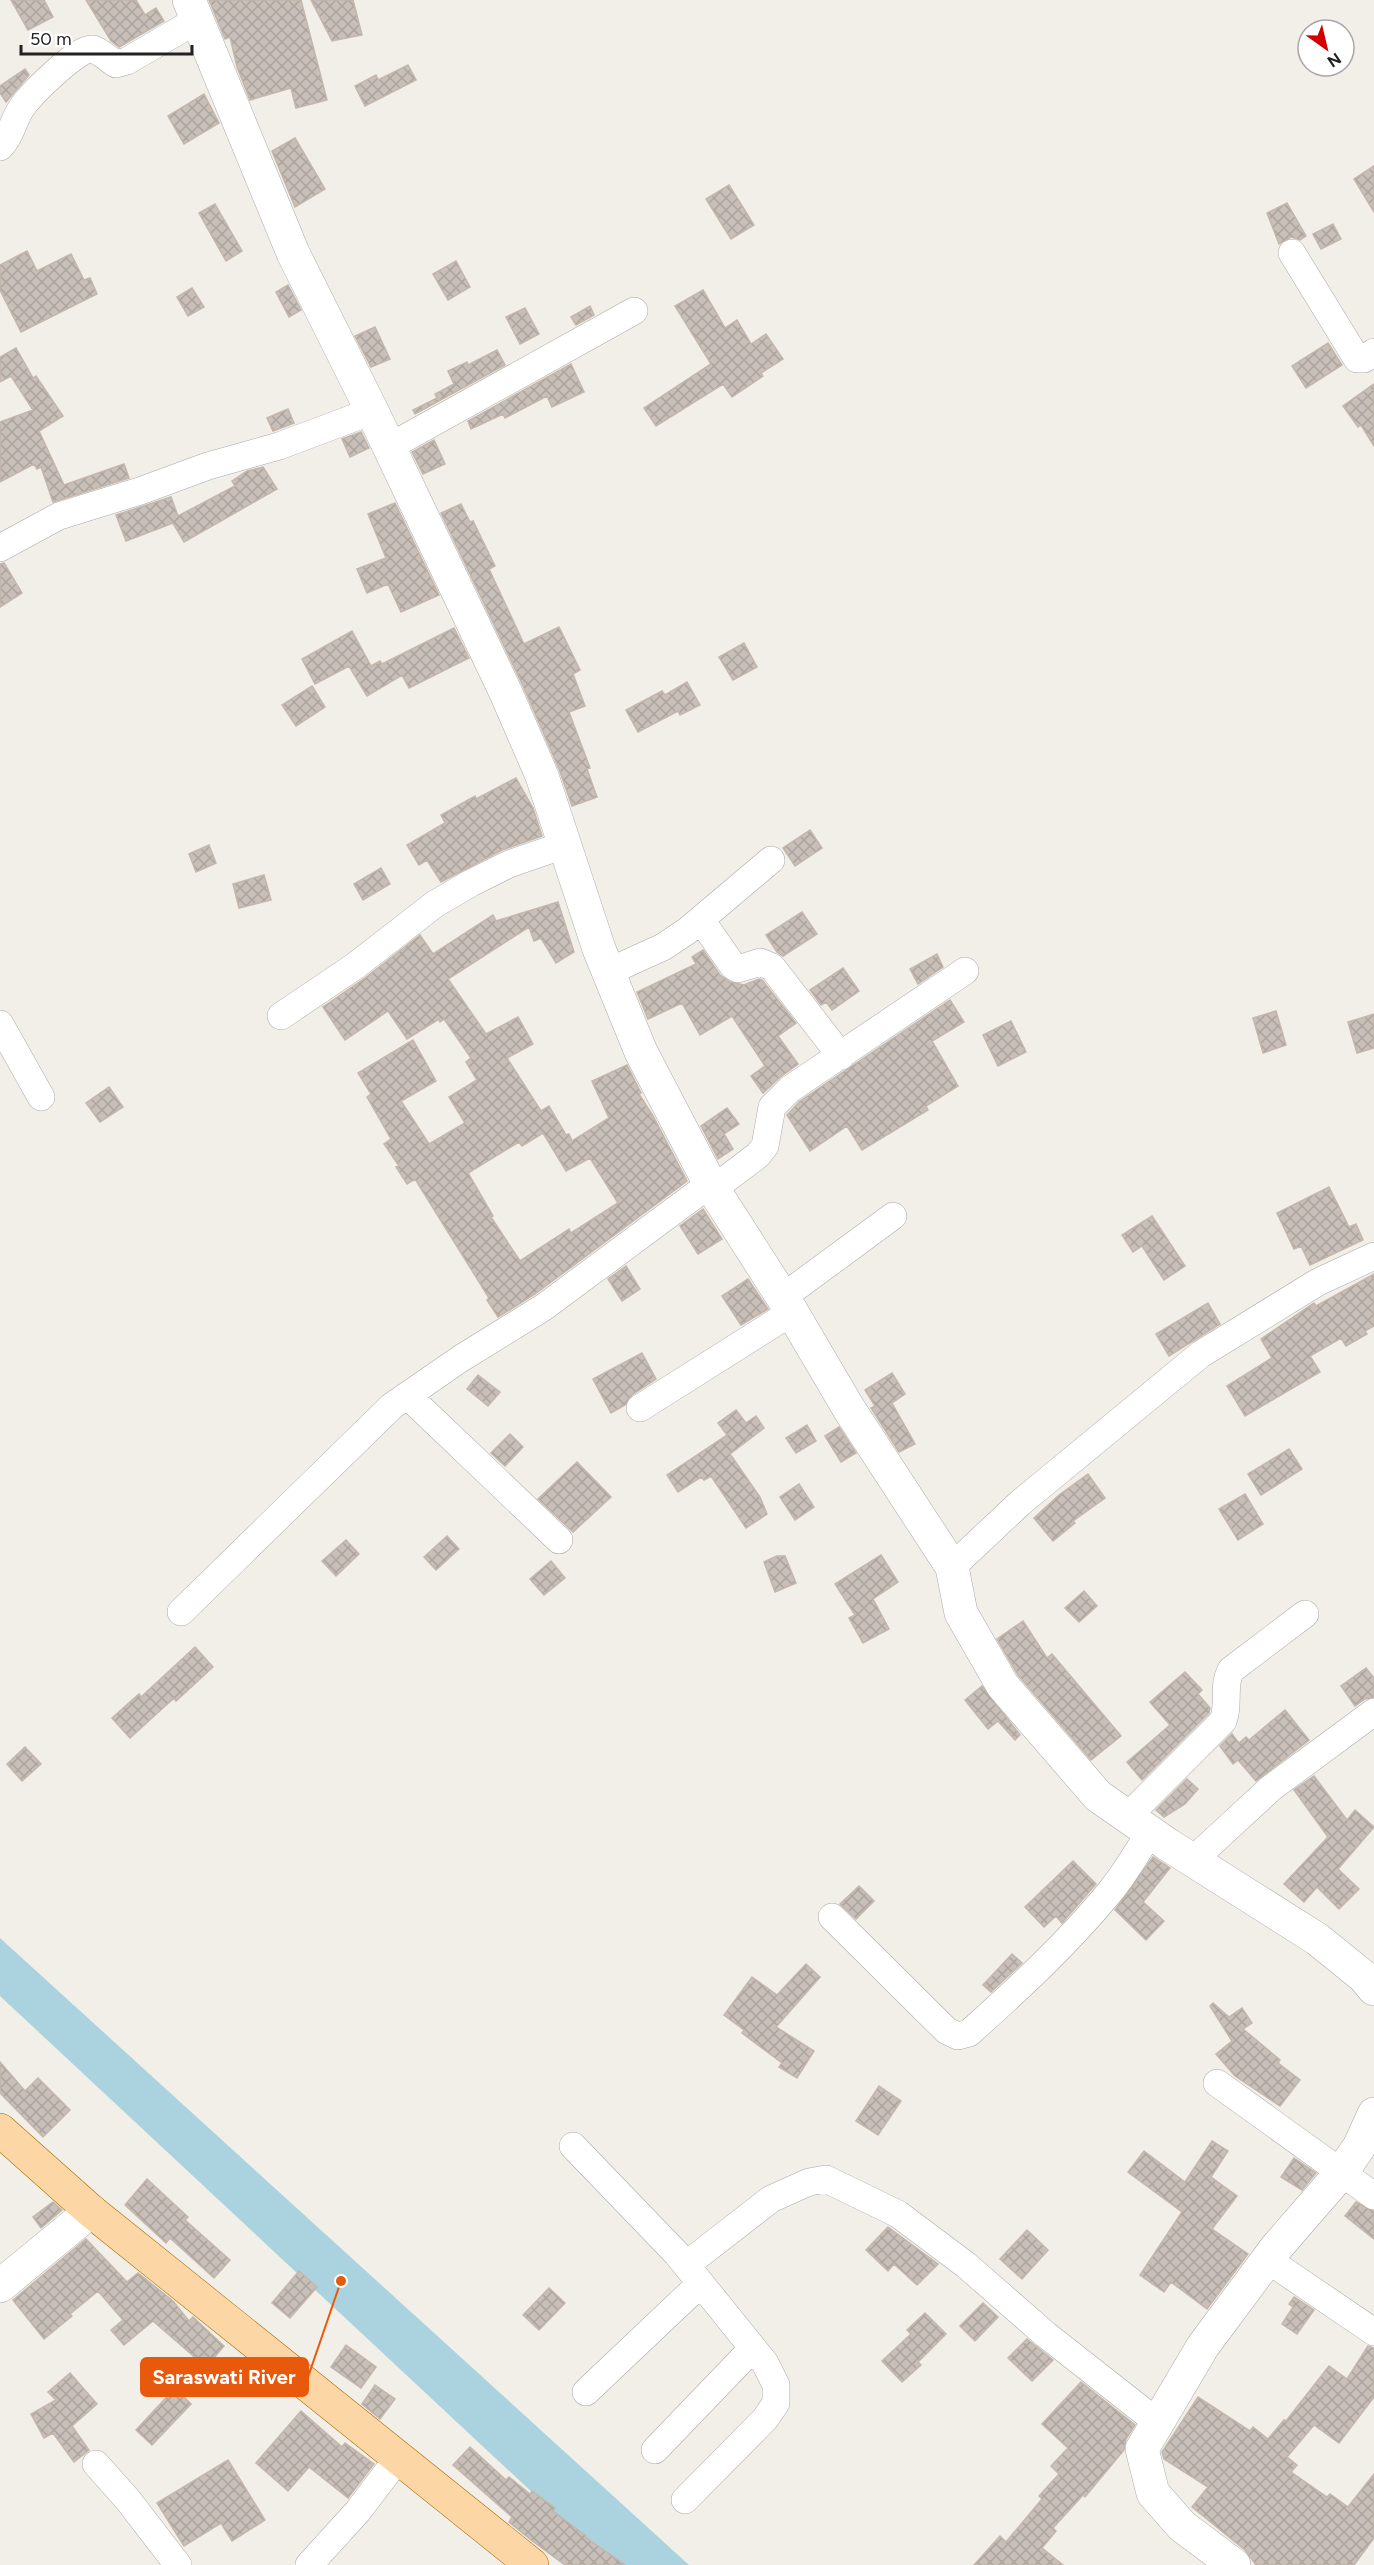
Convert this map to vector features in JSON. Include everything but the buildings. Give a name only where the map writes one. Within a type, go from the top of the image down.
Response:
[{"type":"main road","points":[[0,2130],[91,2211],[532,2565]]},
{"type":"street","points":[[0,147],[11,134],[16,117],[25,103],[72,57],[85,50],[94,49],[116,64],[127,61],[193,10],[293,253],[372,411],[506,693],[542,776],[608,972],[640,1052],[712,1186],[849,1409],[952,1567],[962,1613],[1003,1686],[1098,1796],[1139,1825],[1317,1939],[1364,1977],[1374,1989]]},
{"type":"street","points":[[1292,253],[1357,359],[1364,359],[1374,352]]},
{"type":"street","points":[[389,447],[634,311]]},
{"type":"street","points":[[0,548],[59,516],[140,491],[208,466],[279,446],[372,411]]},
{"type":"street","points":[[281,1016],[355,966],[435,904],[509,864],[564,845]]},
{"type":"street","points":[[608,972],[663,947],[701,920],[771,860]]},
{"type":"street","points":[[701,920],[738,969],[760,962],[772,967],[841,1056]]},
{"type":"street","points":[[181,1612],[392,1406],[544,1307],[712,1186],[742,1168],[765,1146],[772,1107],[790,1089],[965,971]]},
{"type":"street","points":[[0,1024],[41,1097]]},
{"type":"street","points":[[640,1408],[787,1305],[892,1216]]},
{"type":"street","points":[[952,1567],[1020,1503],[1201,1354],[1318,1282],[1374,1256]]},
{"type":"street","points":[[408,1396],[559,1540]]},
{"type":"street","points":[[832,1917],[947,2031],[958,2036],[969,2033],[1019,1988],[1077,1930],[1111,1891],[1139,1825],[1223,1721],[1226,1714],[1226,1679],[1231,1670],[1305,1614]]},
{"type":"street","points":[[1193,1860],[1271,1788],[1374,1712]]},
{"type":"street","points":[[1217,2083],[1374,2196]]},
{"type":"street","points":[[1234,2565],[1182,2526],[1153,2493],[1142,2449],[1203,2346],[1268,2260],[1341,2173],[1359,2146],[1374,2114]]},
{"type":"street","points":[[573,2146],[693,2274],[765,2363],[776,2385],[776,2403],[765,2419],[685,2500]]},
{"type":"street","points":[[586,2392],[693,2274],[771,2199],[809,2182],[826,2179],[885,2206],[905,2219],[966,2265],[1045,2334],[1157,2422]]},
{"type":"street","points":[[0,2286],[91,2211]]},
{"type":"street","points":[[1268,2260],[1374,2332]]},
{"type":"street","points":[[655,2450],[753,2348]]},
{"type":"street","points":[[309,2565],[358,2511],[399,2457]]},
{"type":"street","points":[[96,2464],[128,2500],[178,2565]]},
{"type":"water","points":[[0,1938],[689,2565],[610,2565],[0,1996]]},
{"type":"place","name":"Saraswati River","points":[[341,2281]]}]
